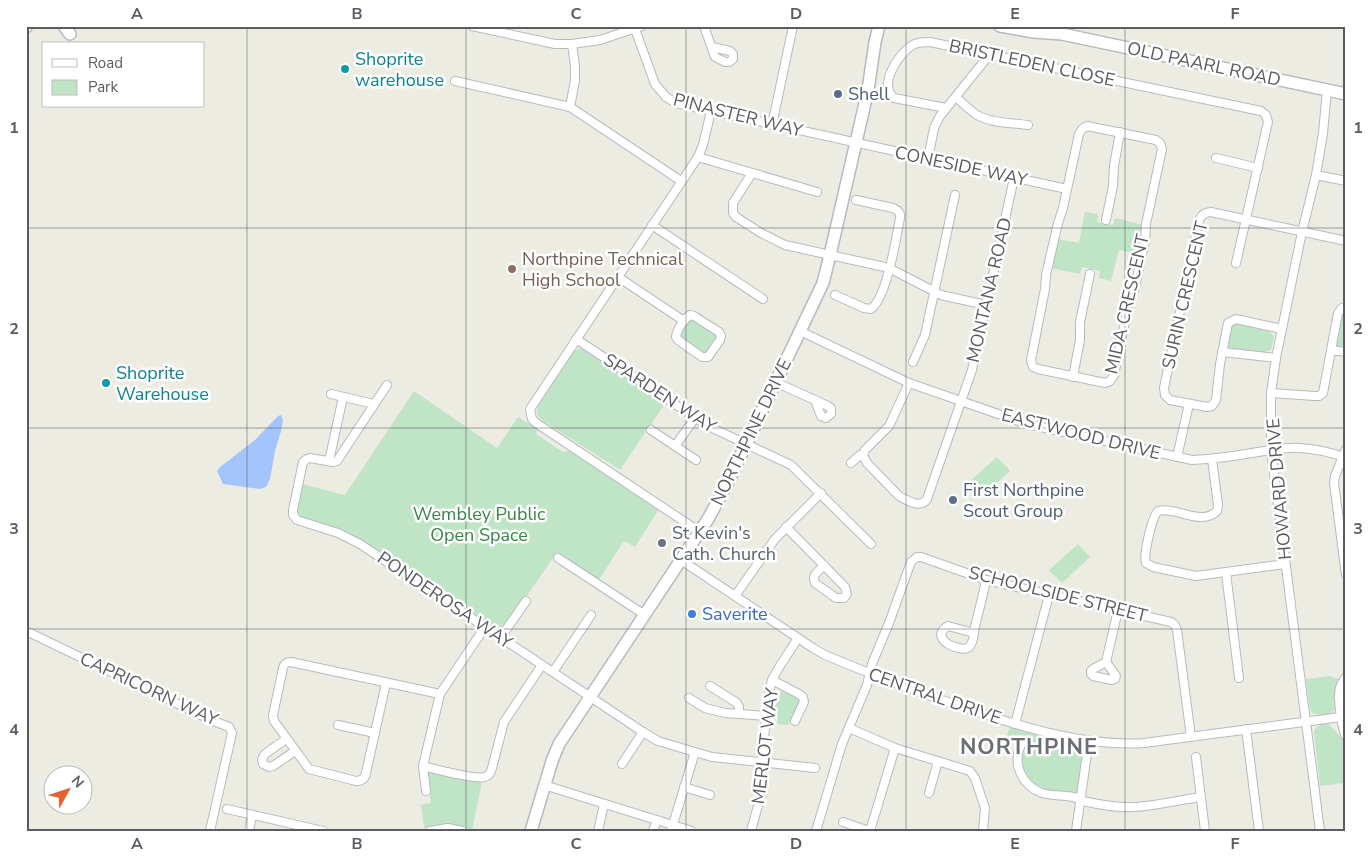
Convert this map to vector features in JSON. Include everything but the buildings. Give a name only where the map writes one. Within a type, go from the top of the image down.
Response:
[{"type":"street","points":[[472,26],[555,44],[572,44],[600,40],[638,28]]},
{"type":"street","points":[[704,26],[712,47]]},
{"type":"street","points":[[772,125],[793,26]]},
{"type":"street","name":"NORTHPINE DRIVE","points":[[531,831],[544,785],[559,744],[718,502],[823,283],[868,90],[880,26]]},
{"type":"street","name":"OLD PAARL ROAD","points":[[1000,26],[1040,33],[1062,34],[1346,94]]},
{"type":"street","name":"OLD PAARL ROAD","points":[[1042,26],[1062,34]]},
{"type":"street","name":"PINASTER WAY","points":[[638,28],[652,79],[661,93],[676,103],[855,143]]},
{"type":"street","name":"BRISTLEDEN CLOSE","points":[[946,108],[894,98],[889,94],[888,87],[892,70],[900,56],[920,42],[930,42],[1259,110],[1265,114],[1268,122],[1258,168]]},
{"type":"street","points":[[570,107],[575,80],[572,44]]},
{"type":"street","points":[[928,159],[934,128],[940,116],[986,59],[987,54]]},
{"type":"street","points":[[454,81],[570,107],[681,181]]},
{"type":"street","name":"HOWARD DRIVE","points":[[1320,831],[1271,450],[1271,393],[1276,358],[1302,232],[1316,175],[1323,133],[1327,90]]},
{"type":"street","points":[[956,97],[982,117],[999,122],[1028,125]]},
{"type":"street","points":[[700,532],[536,423],[532,419],[530,409],[698,157],[703,145],[711,111]]},
{"type":"street","name":"MIDA CRESCENT","points":[[1090,126],[1156,140],[1162,147],[1134,291],[1128,307],[1113,378],[1110,382],[1105,383],[1038,369],[1033,367],[1031,360],[1046,290],[1046,275],[1067,189],[1079,134],[1082,129],[1090,126]]},
{"type":"street","points":[[1106,220],[1113,186],[1114,166],[1120,132]]},
{"type":"street","name":"CONESIDE WAY","points":[[855,143],[1067,189]]},
{"type":"street","points":[[698,157],[818,192]]},
{"type":"street","points":[[1216,158],[1258,168],[1236,263]]},
{"type":"street","points":[[752,173],[733,203],[732,210],[734,215],[761,233],[785,245],[890,268],[942,295],[986,304]]},
{"type":"street","points":[[1316,175],[1346,181]]},
{"type":"street","name":"MONTANA ROAD","points":[[863,455],[867,463],[899,496],[918,504],[925,503],[928,499],[972,370],[1014,178]]},
{"type":"street","points":[[912,362],[925,335],[955,195]]},
{"type":"street","points":[[835,295],[864,308],[871,309],[875,306],[887,280],[890,268],[900,218],[899,212],[894,208],[856,200]]},
{"type":"street","name":"SURIN CRESCENT","points":[[1189,404],[1170,400],[1163,390],[1199,220],[1204,213],[1209,212],[1346,241]]},
{"type":"street","points":[[652,225],[763,299]]},
{"type":"street","points":[[1073,376],[1080,340],[1080,322],[1090,274]]},
{"type":"street","points":[[618,277],[684,322]]},
{"type":"street","points":[[1271,393],[1315,396],[1322,394],[1338,313],[1342,308],[1346,307]]},
{"type":"street","points":[[692,315],[720,334],[720,340],[708,357],[702,356],[677,338],[676,333],[684,322],[688,316],[692,315]]},
{"type":"street","points":[[1177,457],[1189,404],[1207,407],[1216,403],[1227,325],[1233,320],[1282,329]]},
{"type":"street","name":"EASTWOOD DRIVE","points":[[800,331],[909,384],[1034,426],[1192,460],[1298,448],[1332,452],[1344,458]]},
{"type":"street","name":"SPARDEN WAY","points":[[576,339],[708,426],[791,465],[871,544]]},
{"type":"street","points":[[1331,350],[1346,352]]},
{"type":"street","points":[[1222,352],[1276,358]]},
{"type":"street","points":[[776,382],[815,400]]},
{"type":"street","points":[[851,464],[860,455],[863,455],[865,450],[889,426],[909,384]]},
{"type":"street","points":[[343,397],[329,461],[335,462],[338,460],[387,385]]},
{"type":"street","points":[[331,394],[374,404]]},
{"type":"street","points":[[676,446],[695,418]]},
{"type":"street","points":[[651,430],[696,460]]},
{"type":"street","points":[[1346,448],[1334,483],[1343,528],[1346,575]]},
{"type":"street","name":"PONDEROSA WAY","points":[[329,461],[310,458],[303,462],[293,510],[294,518],[338,533],[360,544],[658,741],[718,758],[815,768]]},
{"type":"street","points":[[1212,459],[1218,505],[1217,511],[1214,515],[1202,517],[1164,510],[1158,511],[1155,514],[1148,540],[1145,556],[1146,563],[1152,567],[1196,576],[1285,564]]},
{"type":"street","points":[[735,596],[770,545],[821,493]]},
{"type":"street","points":[[786,527],[824,565],[846,589],[847,594],[844,598],[836,598],[813,580],[814,576],[824,565]]},
{"type":"street","name":"SCHOOLSIDE STREET","points":[[870,674],[872,664],[911,562],[915,558],[921,557],[986,580],[1167,620],[1173,623],[1177,630],[1191,737]]},
{"type":"street","points":[[558,558],[645,614]]},
{"type":"street","name":"CENTRAL DRIVE","points":[[681,560],[825,655],[920,693],[1037,730],[1111,744],[1128,744],[1341,717]]},
{"type":"street","points":[[1226,573],[1239,678]]},
{"type":"street","points":[[974,633],[986,580]]},
{"type":"street","points":[[1015,724],[1049,595]]},
{"type":"street","points":[[501,637],[526,601]]},
{"type":"street","points":[[1106,662],[1118,610]]},
{"type":"street","points":[[553,672],[591,615]]},
{"type":"street","points":[[426,791],[424,766],[440,694],[485,627]]},
{"type":"street","name":"CAPRICORN WAY","points":[[26,631],[211,720],[229,726],[232,733],[210,831]]},
{"type":"street","name":"MERLOT WAY","points":[[751,831],[762,792],[762,762],[766,716],[772,680],[798,638]]},
{"type":"street","points":[[386,683],[366,776],[360,780],[356,781],[310,770],[275,723],[273,715],[283,668],[286,663],[293,662],[440,694]]},
{"type":"street","points":[[424,766],[478,778],[487,776],[492,768],[504,722],[542,665]]},
{"type":"street","points":[[816,831],[842,744],[870,674]]},
{"type":"street","points":[[1346,677],[1340,686],[1339,693],[1343,730],[1346,737]]},
{"type":"street","points":[[772,680],[803,697],[804,702],[795,721]]},
{"type":"street","points":[[710,686],[737,703],[739,714]]},
{"type":"street","points":[[689,698],[705,708],[725,713],[766,716]]},
{"type":"street","points":[[338,725],[375,734]]},
{"type":"street","points":[[849,728],[895,748],[967,770],[974,776],[985,808],[983,831]]},
{"type":"street","points":[[1246,730],[1259,831]]},
{"type":"street","points":[[622,764],[643,732]]},
{"type":"street","points":[[286,739],[265,754],[262,759],[263,764],[269,767],[274,766],[295,751]]},
{"type":"street","points":[[1076,831],[1089,740]]},
{"type":"street","points":[[1022,744],[1018,752],[1017,761],[1021,774],[1034,789],[1044,793],[1120,807],[1133,807],[1201,797]]},
{"type":"street","points":[[843,822],[869,831],[895,748]]},
{"type":"street","points":[[672,828],[695,752]]},
{"type":"street","points":[[1196,757],[1206,831]]},
{"type":"street","points":[[929,793],[938,761]]},
{"type":"street","points":[[544,785],[657,820],[672,828],[692,831]]},
{"type":"street","points":[[684,787],[710,795]]},
{"type":"street","points":[[598,831],[604,804]]},
{"type":"street","points":[[227,809],[323,831]]},
{"type":"street","points":[[248,831],[252,815]]},
{"type":"street","points":[[653,831],[657,820]]},
{"type":"street","points":[[430,831],[448,828],[462,831]]},
{"type":"green space","points":[[1085,212],[1097,214],[1097,222],[1113,225],[1115,218],[1143,225],[1139,254],[1119,250],[1111,281],[1099,278],[1100,271],[1082,267],[1080,274],[1051,268],[1058,239],[1079,243]]},
{"type":"green space","points":[[1346,309],[1346,350],[1337,348],[1335,344],[1340,315]]},
{"type":"green space","points":[[692,320],[716,334],[717,338],[708,353],[702,353],[681,339],[683,328]]},
{"type":"green space","points":[[1236,322],[1269,329],[1274,338],[1271,349],[1263,353],[1229,349],[1226,344],[1230,325]]},
{"type":"green space","points":[[580,348],[585,349],[666,402],[620,470],[543,421],[537,413],[539,404],[573,352]]},
{"type":"green space","name":"Wembley Public Open Space","points":[[414,391],[497,448],[518,417],[538,429],[536,434],[563,452],[571,451],[659,509],[635,547],[624,541],[598,581],[567,561],[565,557],[557,552],[505,628],[497,631],[330,527],[297,516],[296,511],[302,484],[345,495]]},
{"type":"green space","points":[[997,457],[1010,471],[982,496],[969,482]]},
{"type":"green space","points":[[1078,544],[1090,557],[1062,583],[1049,570]]},
{"type":"green space","points":[[1330,676],[1340,680],[1336,708],[1331,713],[1318,716],[1318,714],[1312,713],[1310,709],[1306,679]]},
{"type":"green space","points":[[778,691],[785,692],[800,700],[788,725],[777,724],[778,717],[772,717],[773,695]]},
{"type":"green space","points":[[1320,723],[1329,724],[1346,743],[1346,781],[1344,783],[1320,786],[1314,732]]},
{"type":"green space","points":[[1010,727],[1080,745],[1084,753],[1078,791],[1074,794],[1045,791],[1030,782],[1022,769],[1021,756],[1026,751],[1028,743],[1007,735]]},
{"type":"green space","points":[[430,771],[482,782],[472,830],[446,825],[424,828],[421,805],[431,803],[427,775]]},
{"type":"water","points":[[281,415],[283,420],[281,431],[270,479],[266,487],[260,489],[223,484],[217,471],[220,467],[255,440]]},
{"type":"place","name":"Shoprite warehouse","points":[[345,69]]},
{"type":"place","name":"Shell","points":[[838,94]]},
{"type":"place","name":"Northpine Technical High School","points":[[512,269]]},
{"type":"place","name":"Shoprite Warehouse","points":[[106,383]]},
{"type":"place","name":"First Northpine Scout Group","points":[[953,500]]},
{"type":"place","name":"St Kevin's Cath. Church","points":[[662,543]]},
{"type":"place","name":"Saverite","points":[[692,614]]},
{"type":"district","name":"NORTHPINE","points":[[1029,747]]}]
